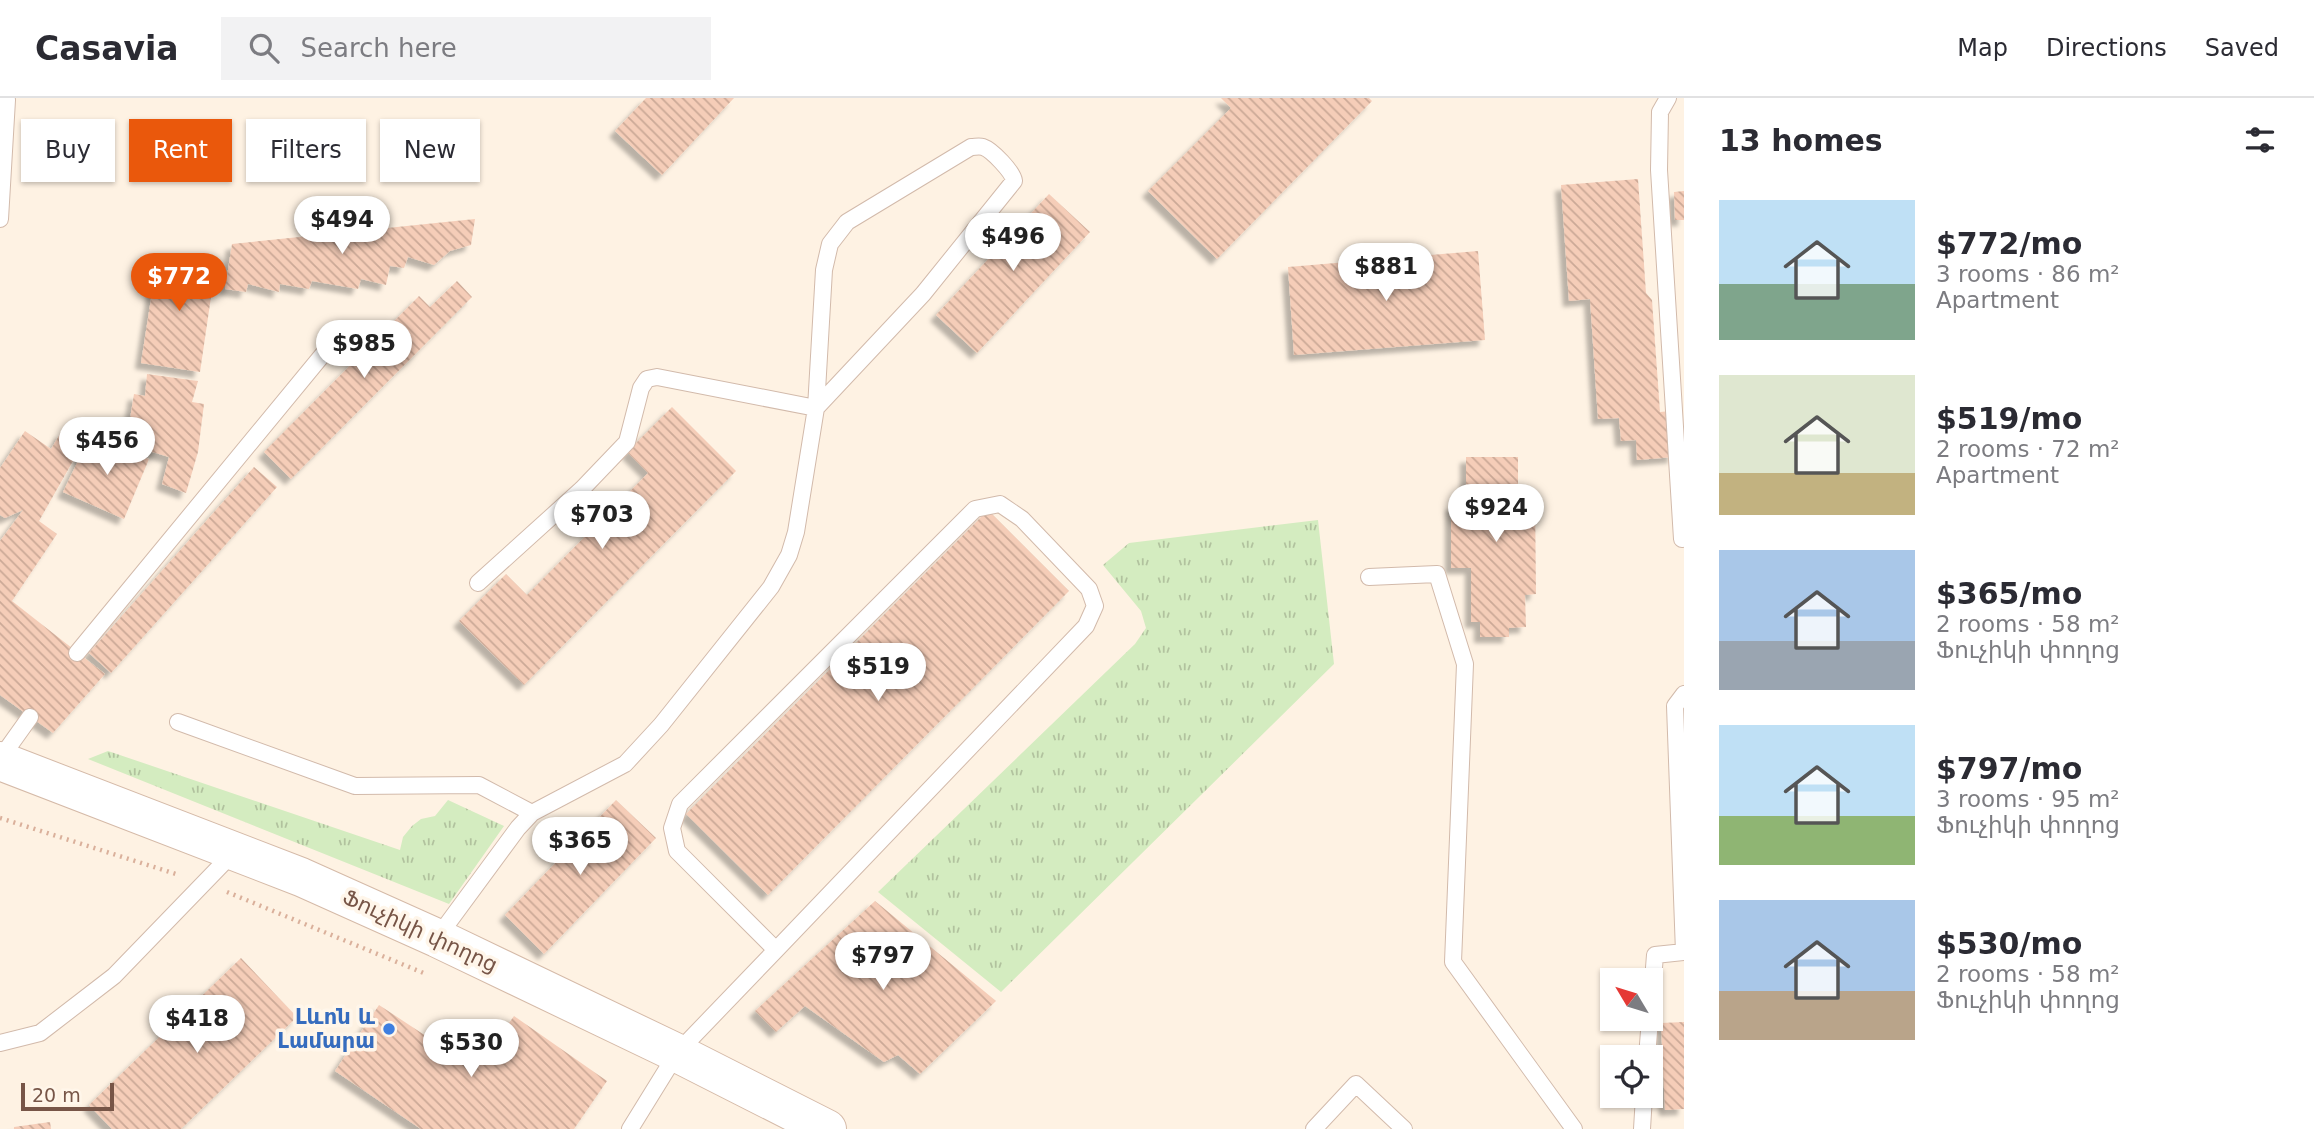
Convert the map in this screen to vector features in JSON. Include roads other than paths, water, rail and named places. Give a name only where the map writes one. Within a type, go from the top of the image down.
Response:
[{"type":"street","name":"Ֆուչիկի փողոց","points":[[0,760],[301,877],[437,938],[677,1053],[827,1129]]},
{"type":"lane","points":[[1668,98],[1660,112],[1659,170],[1682,539]]},
{"type":"lane","points":[[0,219],[6,100]]},
{"type":"lane","points":[[437,938],[532,813],[625,764],[661,725],[771,587],[789,555],[796,532],[817,408],[824,270],[830,244],[847,222],[971,148],[983,147],[1013,174],[1014,181],[1008,191],[923,294],[817,408]]},
{"type":"lane","points":[[77,653],[343,330]]},
{"type":"lane","points":[[478,583],[582,489],[627,442],[641,388],[647,379],[657,377],[817,408]]},
{"type":"lane","points":[[630,1129],[677,1053],[776,950],[1086,626],[1095,606],[1089,589],[1022,519],[1000,504],[975,509],[680,804],[671,828],[677,851],[776,950]]},
{"type":"lane","points":[[1369,577],[1437,574],[1465,664],[1453,962],[1574,1129]]},
{"type":"lane","points":[[1648,1045],[1656,955],[1684,952],[1675,706],[1684,694]]},
{"type":"lane","points":[[0,760],[30,717]]},
{"type":"lane","points":[[178,722],[355,786],[479,785],[532,813]]},
{"type":"lane","points":[[0,1043],[40,1033],[114,976],[234,851]]},
{"type":"lane","points":[[1314,1129],[1356,1084],[1404,1129]]},
{"type":"lane","points":[[1642,1129],[1643,1108]]},
{"type":"place","name":"Լևոն և Լամարա","points":[[389,1029]]}]
